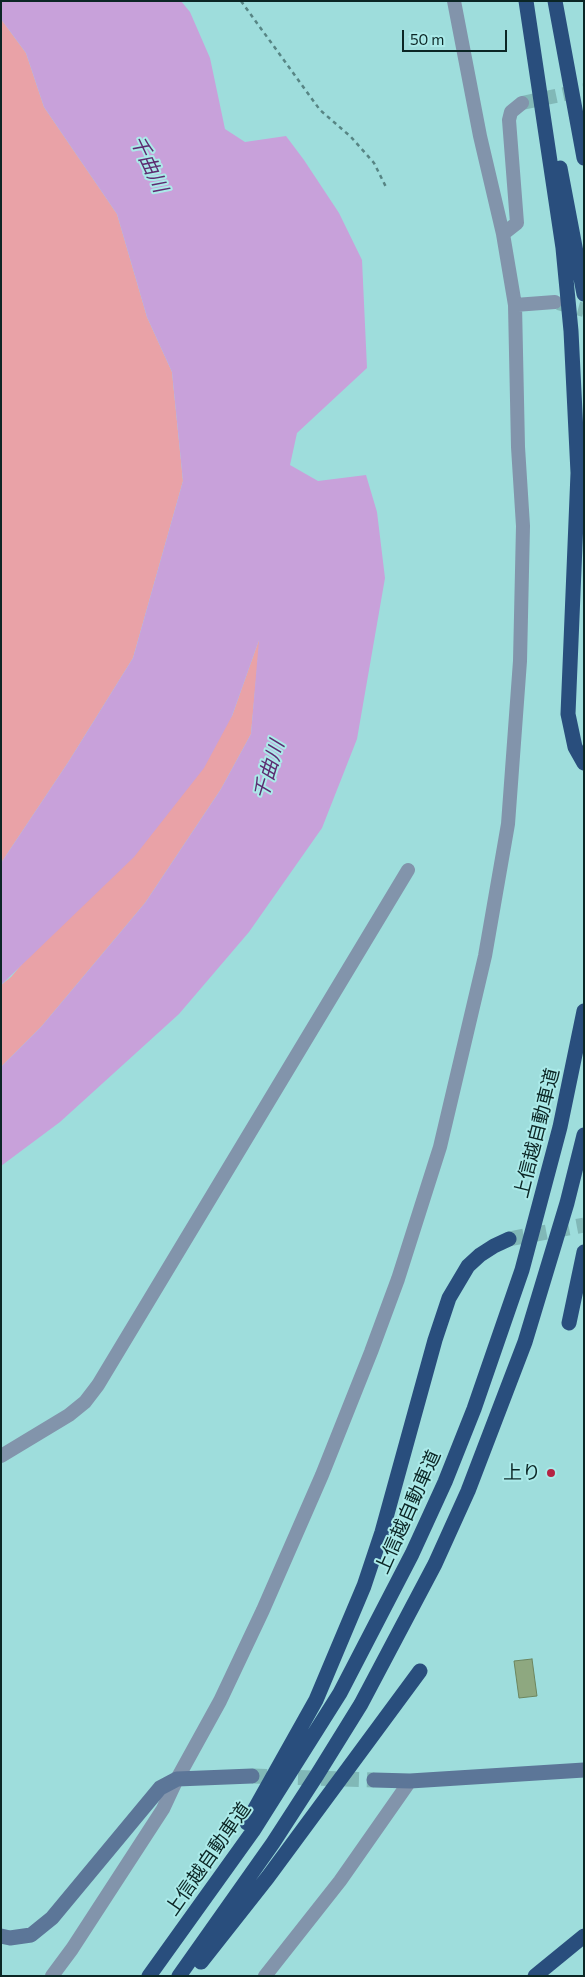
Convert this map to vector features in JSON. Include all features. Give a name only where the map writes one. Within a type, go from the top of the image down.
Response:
[{"type":"highway","points":[[528,1],[584,294]]},
{"type":"highway","points":[[528,1],[563,248],[571,331],[578,473],[568,714],[575,747],[584,763]]},
{"type":"highway","points":[[555,1],[584,158]]},
{"type":"highway","name":"上信越自動車道","points":[[149,1976],[253,1831],[340,1693],[412,1554],[445,1482],[493,1356],[522,1270],[560,1127],[584,1011]]},
{"type":"highway","points":[[179,1976],[273,1843],[317,1775],[361,1704],[435,1564],[468,1490],[525,1342],[552,1256],[584,1135]]},
{"type":"highway","points":[[162,1958],[208,1888],[283,1761],[316,1700],[342,1642],[364,1586],[382,1532],[435,1340],[449,1298],[458,1280],[474,1260],[494,1246],[509,1240]]},
{"type":"highway","points":[[569,1323],[584,1252]]},
{"type":"highway","points":[[190,1976],[268,1877],[420,1671]]},
{"type":"highway","points":[[535,1976],[584,1936]]},
{"type":"street","points":[[52,1976],[72,1949],[163,1809],[177,1779],[220,1701],[263,1610],[332,1453],[398,1279],[440,1147],[485,956],[508,824],[520,661],[523,526],[518,447],[515,306],[503,234],[480,136],[454,1]]},
{"type":"street","points":[[503,234],[517,223],[509,120],[511,112],[522,103]]},
{"type":"street","points":[[515,306],[555,302]]},
{"type":"street","points":[[1,1456],[69,1415],[85,1402],[98,1385],[408,870]]},
{"type":"street","points":[[374,1780],[410,1781],[584,1770]]},
{"type":"street","points":[[1,1936],[10,1938],[31,1935],[52,1918],[160,1788],[177,1779],[252,1776]]},
{"type":"street","points":[[265,1976],[340,1881],[410,1781]]},
{"type":"path","points":[[241,1],[320,110],[351,137],[374,163],[386,187]]},
{"type":"shaded area","points":[[1,19],[26,53],[44,107],[117,214],[147,317],[172,372],[183,481],[133,658],[69,761],[1,863]]},
{"type":"shaded area","points":[[260,637],[251,734],[221,789],[145,903],[41,1027],[1,1067],[1,985],[11,977],[232,716]]},
{"type":"water","name":"千曲川","points":[[1,1],[181,1],[190,12],[210,58],[225,129],[245,142],[286,136],[304,160],[339,213],[362,260],[367,368],[297,433],[290,465],[318,481],[366,475],[377,512],[385,578],[357,739],[322,828],[249,932],[179,1014],[60,1122],[1,1166],[1,1067],[41,1027],[145,903],[221,789],[251,734],[259,640],[232,716],[204,768],[134,857],[1,985],[1,863],[69,761],[133,658],[183,481],[172,372],[147,317],[117,214],[44,107],[26,53],[1,19]]},
{"type":"building","points":[[532,1659],[537,1696],[519,1698],[514,1661]]},
{"type":"tunnel","points":[[522,103],[584,90]]},
{"type":"tunnel","points":[[558,303],[584,310]]},
{"type":"tunnel","points":[[509,1239],[584,1225]]},
{"type":"tunnel","points":[[252,1776],[374,1780]]},
{"type":"place","name":"上り","points":[[551,1473]]}]
